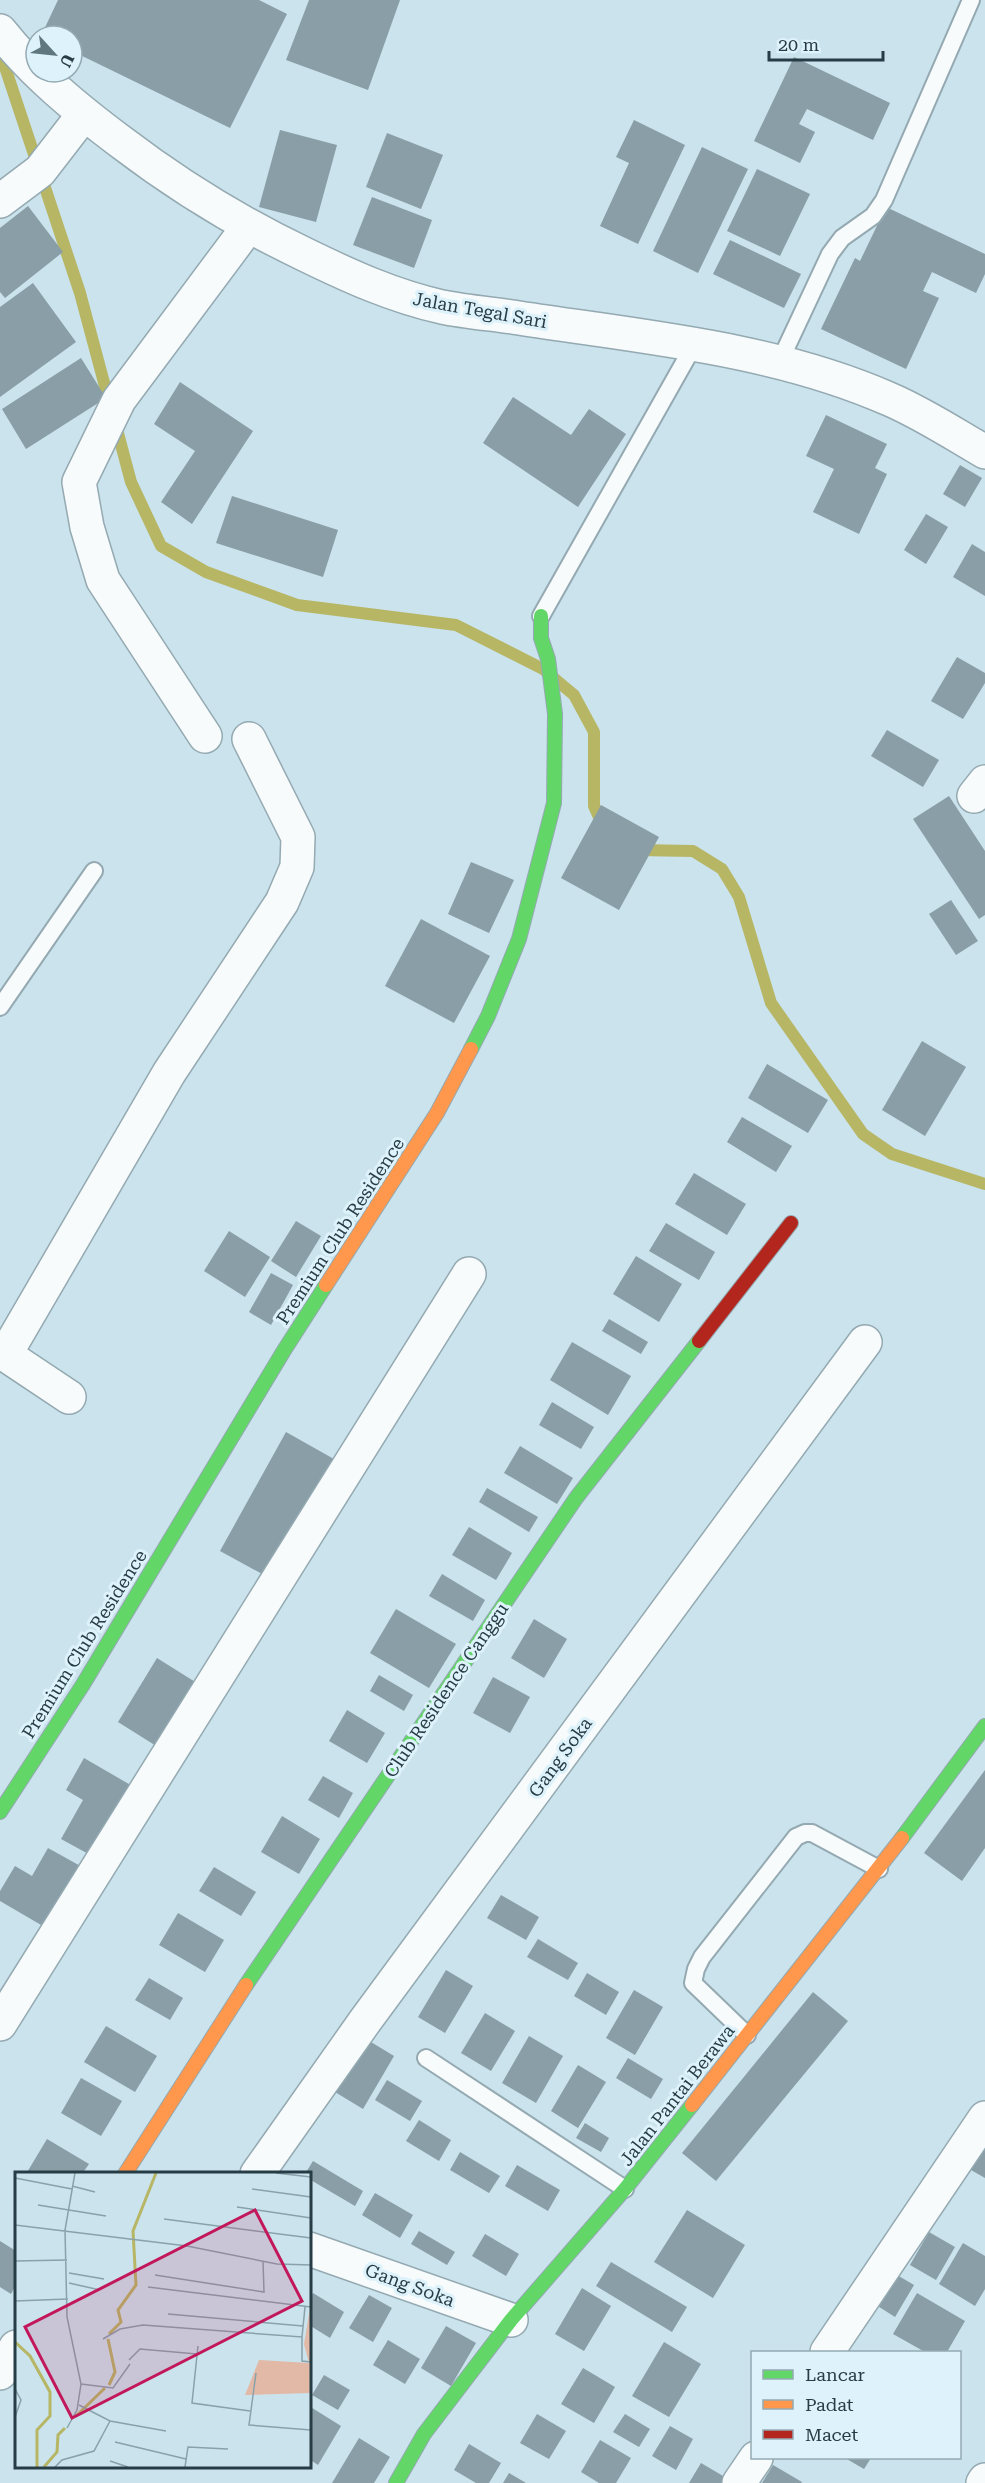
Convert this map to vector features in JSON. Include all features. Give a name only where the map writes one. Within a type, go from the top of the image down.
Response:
[{"type":"street","name":"Jalan Tegal Sari","points":[[0,31],[41,77],[84,114],[173,181],[248,227],[351,277],[394,295],[443,307],[694,345],[779,363],[830,377],[889,399],[985,452]]},
{"type":"street","points":[[0,201],[40,171],[84,114]]},
{"type":"street","points":[[205,736],[103,580],[87,527],[79,482],[119,400],[248,227]]},
{"type":"street","name":"Premium Club Residence","points":[[0,1812],[82,1686],[283,1352],[437,1113],[488,1016],[519,939],[554,803],[555,714],[548,659],[541,638],[541,616]]},
{"type":"street","points":[[69,1397],[2,1353],[170,1073],[282,902],[297,867],[298,837],[249,739]]},
{"type":"street","name":"Club Residence Canggu","points":[[126,2172],[218,2026],[576,1498],[791,1223]]},
{"type":"street","points":[[0,2024],[469,1274]]},
{"type":"street","name":"Gang Soka","points":[[258,2172],[365,2021],[865,1342]]},
{"type":"street","name":"Jalan Pantai Berawa","points":[[396,2483],[424,2434],[511,2320],[625,2189],[879,1869],[985,1726]]},
{"type":"street","points":[[828,2351],[985,2118]]},
{"type":"street","name":"Gang Soka","points":[[310,2249],[511,2320]]},
{"type":"street","points":[[0,2373],[15,2349]]},
{"type":"street","points":[[739,2483],[755,2459]]},
{"type":"lane","points":[[779,363],[830,255],[842,238],[873,216],[884,200],[971,0]]},
{"type":"lane","points":[[541,616],[694,345]]},
{"type":"lane","points":[[0,1007],[94,871]]},
{"type":"lane","points":[[747,2035],[693,1983],[696,1969],[702,1957],[796,1837],[804,1833],[812,1833],[879,1869]]},
{"type":"lane","points":[[426,2058],[625,2189]]},
{"type":"building","points":[[58,0],[259,0],[287,14],[230,128],[84,57],[84,24],[47,24]]},
{"type":"building","points":[[309,0],[400,0],[368,90],[286,60]]},
{"type":"building","points":[[794,57],[890,103],[873,140],[807,109],[799,124],[815,132],[800,163],[754,141]]},
{"type":"building","points":[[634,120],[685,145],[638,244],[600,226],[629,163],[616,157]]},
{"type":"building","points":[[280,130],[337,145],[316,222],[259,207]]},
{"type":"building","points":[[387,133],[443,155],[421,209],[366,187]]},
{"type":"building","points":[[702,147],[748,169],[698,273],[653,251]]},
{"type":"building","points":[[757,169],[810,194],[780,256],[727,231]]},
{"type":"building","points":[[372,197],[432,220],[414,268],[353,245]]},
{"type":"building","points":[[28,206],[63,252],[5,298],[0,292],[0,228]]},
{"type":"building","points":[[886,207],[985,254],[985,274],[976,293],[932,272],[923,291],[939,298],[906,369],[821,329],[855,258],[860,261]]},
{"type":"building","points":[[730,240],[801,274],[784,308],[713,274]]},
{"type":"building","points":[[33,283],[76,342],[0,397],[0,307]]},
{"type":"building","points":[[81,358],[106,398],[26,449],[2,409]]},
{"type":"building","points":[[180,382],[253,431],[192,524],[161,502],[195,451],[154,424]]},
{"type":"building","points":[[513,397],[571,435],[589,409],[626,434],[578,507],[483,443]]},
{"type":"building","points":[[826,415],[887,444],[875,468],[887,474],[859,534],[813,512],[834,469],[806,456]]},
{"type":"building","points":[[960,465],[982,478],[965,507],[943,494]]},
{"type":"building","points":[[232,496],[338,530],[323,577],[216,543]]},
{"type":"building","points":[[926,514],[948,527],[926,564],[904,550]]},
{"type":"building","points":[[972,544],[985,552],[985,596],[953,577]]},
{"type":"building","points":[[957,657],[985,673],[985,683],[963,719],[931,701]]},
{"type":"building","points":[[887,730],[939,760],[923,787],[871,756]]},
{"type":"building","points":[[949,796],[985,851],[985,915],[979,919],[913,819]]},
{"type":"building","points":[[601,805],[659,837],[619,910],[561,878]]},
{"type":"building","points":[[471,862],[514,880],[489,933],[448,914]]},
{"type":"building","points":[[951,900],[978,941],[956,955],[929,914]]},
{"type":"building","points":[[421,919],[490,956],[454,1023],[385,986]]},
{"type":"building","points":[[922,1041],[966,1067],[925,1136],[882,1110]]},
{"type":"building","points":[[767,1064],[828,1100],[808,1133],[748,1098]]},
{"type":"building","points":[[742,1117],[792,1146],[776,1172],[727,1142]]},
{"type":"building","points":[[694,1173],[746,1204],[727,1235],[675,1204]]},
{"type":"building","points":[[296,1221],[321,1236],[296,1277],[271,1261]]},
{"type":"building","points":[[666,1223],[715,1252],[699,1280],[649,1251]]},
{"type":"building","points":[[229,1231],[270,1257],[245,1297],[204,1271]]},
{"type":"building","points":[[636,1256],[682,1284],[659,1322],[613,1294]]},
{"type":"building","points":[[271,1273],[293,1285],[271,1325],[249,1312]]},
{"type":"building","points":[[609,1319],[648,1342],[641,1354],[602,1331]]},
{"type":"building","points":[[572,1342],[631,1376],[608,1415],[550,1380]]},
{"type":"building","points":[[552,1402],[594,1427],[581,1449],[539,1425]]},
{"type":"building","points":[[286,1432],[341,1463],[275,1581],[220,1551]]},
{"type":"building","points":[[520,1446],[573,1478],[557,1504],[504,1473]]},
{"type":"building","points":[[487,1488],[538,1517],[529,1532],[479,1502]]},
{"type":"building","points":[[469,1527],[512,1553],[496,1580],[452,1555]]},
{"type":"building","points":[[442,1574],[485,1600],[473,1621],[429,1596]]},
{"type":"building","points":[[396,1609],[456,1644],[429,1688],[370,1653]]},
{"type":"building","points":[[534,1619],[567,1639],[544,1678],[511,1658]]},
{"type":"building","points":[[157,1658],[200,1685],[161,1749],[118,1722]]},
{"type":"building","points":[[379,1675],[413,1695],[404,1711],[370,1691]]},
{"type":"building","points":[[493,1677],[530,1697],[510,1733],[473,1713]]},
{"type":"building","points":[[347,1710],[385,1733],[367,1763],[329,1741]]},
{"type":"building","points":[[84,1758],[134,1787],[94,1857],[61,1839],[83,1800],[66,1790]]},
{"type":"building","points":[[985,1770],[985,1848],[962,1881],[924,1853]]},
{"type":"building","points":[[323,1776],[353,1793],[339,1818],[308,1800]]},
{"type":"building","points":[[282,1816],[320,1839],[299,1874],[261,1852]]},
{"type":"building","points":[[48,1848],[84,1868],[48,1929],[0,1901],[0,1891],[15,1866],[32,1876]]},
{"type":"building","points":[[214,1867],[256,1892],[241,1916],[199,1891]]},
{"type":"building","points":[[501,1895],[539,1917],[526,1940],[487,1918]]},
{"type":"building","points":[[178,1913],[224,1940],[205,1972],[159,1945]]},
{"type":"building","points":[[538,1939],[578,1963],[568,1980],[527,1957]]},
{"type":"building","points":[[446,1970],[473,1986],[445,2033],[418,2017]]},
{"type":"building","points":[[587,1973],[619,1992],[606,2015],[574,1996]]},
{"type":"building","points":[[149,1978],[183,1998],[170,2020],[135,2000]]},
{"type":"building","points":[[634,1990],[663,2007],[635,2055],[606,2038]]},
{"type":"building","points":[[813,1992],[848,2021],[716,2181],[682,2153]]},
{"type":"building","points":[[485,2013],[515,2031],[491,2071],[461,2053]]},
{"type":"building","points":[[106,2026],[157,2056],[135,2092],[84,2062]]},
{"type":"building","points":[[529,2036],[563,2056],[536,2103],[502,2083]]},
{"type":"building","points":[[366,2039],[394,2056],[363,2109],[335,2092]]},
{"type":"building","points":[[628,2058],[663,2079],[651,2099],[616,2078]]},
{"type":"building","points":[[578,2065],[606,2082],[578,2128],[551,2111]]},
{"type":"building","points":[[81,2078],[122,2101],[101,2136],[61,2113]]},
{"type":"building","points":[[387,2080],[422,2101],[410,2121],[375,2100]]},
{"type":"building","points":[[419,2120],[451,2140],[439,2161],[406,2141]]},
{"type":"building","points":[[585,2123],[609,2138],[601,2152],[576,2138]]},
{"type":"building","points":[[985,2137],[985,2178],[964,2166]]},
{"type":"building","points":[[47,2139],[89,2164],[83,2172],[27,2172]]},
{"type":"building","points":[[460,2152],[500,2176],[489,2193],[450,2170]]},
{"type":"building","points":[[313,2161],[363,2191],[355,2206],[310,2180],[310,2172],[306,2172]]},
{"type":"building","points":[[517,2165],[560,2190],[548,2211],[505,2186]]},
{"type":"building","points":[[375,2193],[413,2215],[400,2238],[362,2215]]},
{"type":"building","points":[[687,2210],[745,2245],[713,2298],[654,2262]]},
{"type":"building","points":[[419,2231],[455,2252],[447,2265],[411,2244]]},
{"type":"building","points":[[929,2232],[955,2247],[936,2280],[910,2265]]},
{"type":"building","points":[[485,2234],[519,2254],[506,2276],[472,2256]]},
{"type":"building","points":[[0,2241],[15,2250],[15,2287],[11,2294],[0,2287]]},
{"type":"building","points":[[963,2243],[985,2256],[985,2289],[975,2306],[939,2284]]},
{"type":"building","points":[[611,2262],[687,2307],[672,2332],[596,2286]]},
{"type":"building","points":[[892,2272],[914,2285],[895,2317],[873,2303]]},
{"type":"building","points":[[582,2288],[611,2306],[584,2351],[555,2334]]},
{"type":"building","points":[[313,2293],[344,2312],[330,2338],[310,2326],[310,2298]]},
{"type":"building","points":[[917,2293],[965,2321],[948,2351],[923,2351],[893,2334]]},
{"type":"building","points":[[369,2295],[392,2308],[373,2342],[349,2328]]},
{"type":"building","points":[[446,2326],[476,2343],[451,2386],[421,2368]]},
{"type":"building","points":[[388,2340],[420,2359],[405,2384],[373,2365]]},
{"type":"building","points":[[664,2342],[701,2364],[669,2417],[632,2396]]},
{"type":"building","points":[[583,2368],[615,2387],[594,2423],[561,2404]]},
{"type":"building","points":[[324,2375],[350,2390],[338,2410],[312,2395]]},
{"type":"building","points":[[310,2407],[341,2426],[318,2465],[310,2460]]},
{"type":"building","points":[[537,2414],[566,2431],[549,2459],[520,2443]]},
{"type":"building","points":[[625,2414],[650,2429],[639,2447],[613,2432]]},
{"type":"building","points":[[670,2426],[693,2439],[676,2470],[652,2456]]},
{"type":"building","points":[[359,2438],[390,2457],[374,2483],[332,2483]]},
{"type":"building","points":[[600,2440],[631,2458],[616,2483],[599,2483],[581,2472]]},
{"type":"building","points":[[469,2444],[501,2463],[489,2483],[476,2483],[454,2470]]},
{"type":"building","points":[[847,2459],[870,2459],[864,2469]]},
{"type":"building","points":[[701,2463],[735,2483],[689,2483]]},
{"type":"building","points":[[773,2465],[802,2482],[762,2483]]},
{"type":"building","points":[[509,2473],[526,2483],[503,2483]]},
{"type":"waterway","points":[[0,52],[80,293],[110,405]]},
{"type":"waterway","points":[[115,422],[131,482],[161,546],[206,572],[297,605],[456,625],[543,669],[574,695],[594,732],[594,806],[603,826]]},
{"type":"waterway","points":[[637,850],[693,851],[722,869],[739,897],[771,1003],[863,1134],[892,1154],[985,1184]]},
{"type":"traffic: fast","points":[[471,1049],[488,1016],[519,939],[554,803],[555,714],[548,659],[541,638],[541,616]]},
{"type":"traffic: fast","points":[[0,1812],[82,1686],[283,1352],[326,1285]]},
{"type":"traffic: fast","points":[[246,1985],[576,1498],[699,1341]]},
{"type":"traffic: fast","points":[[902,1838],[985,1726]]},
{"type":"traffic: fast","points":[[396,2483],[424,2434],[511,2320],[625,2189],[692,2105]]},
{"type":"traffic: slow","points":[[326,1285],[437,1113],[471,1049]]},
{"type":"traffic: slow","points":[[692,2105],[902,1838]]},
{"type":"traffic: slow","points":[[126,2172],[246,1985]]},
{"type":"traffic: jam","points":[[699,1341],[791,1223]]}]
